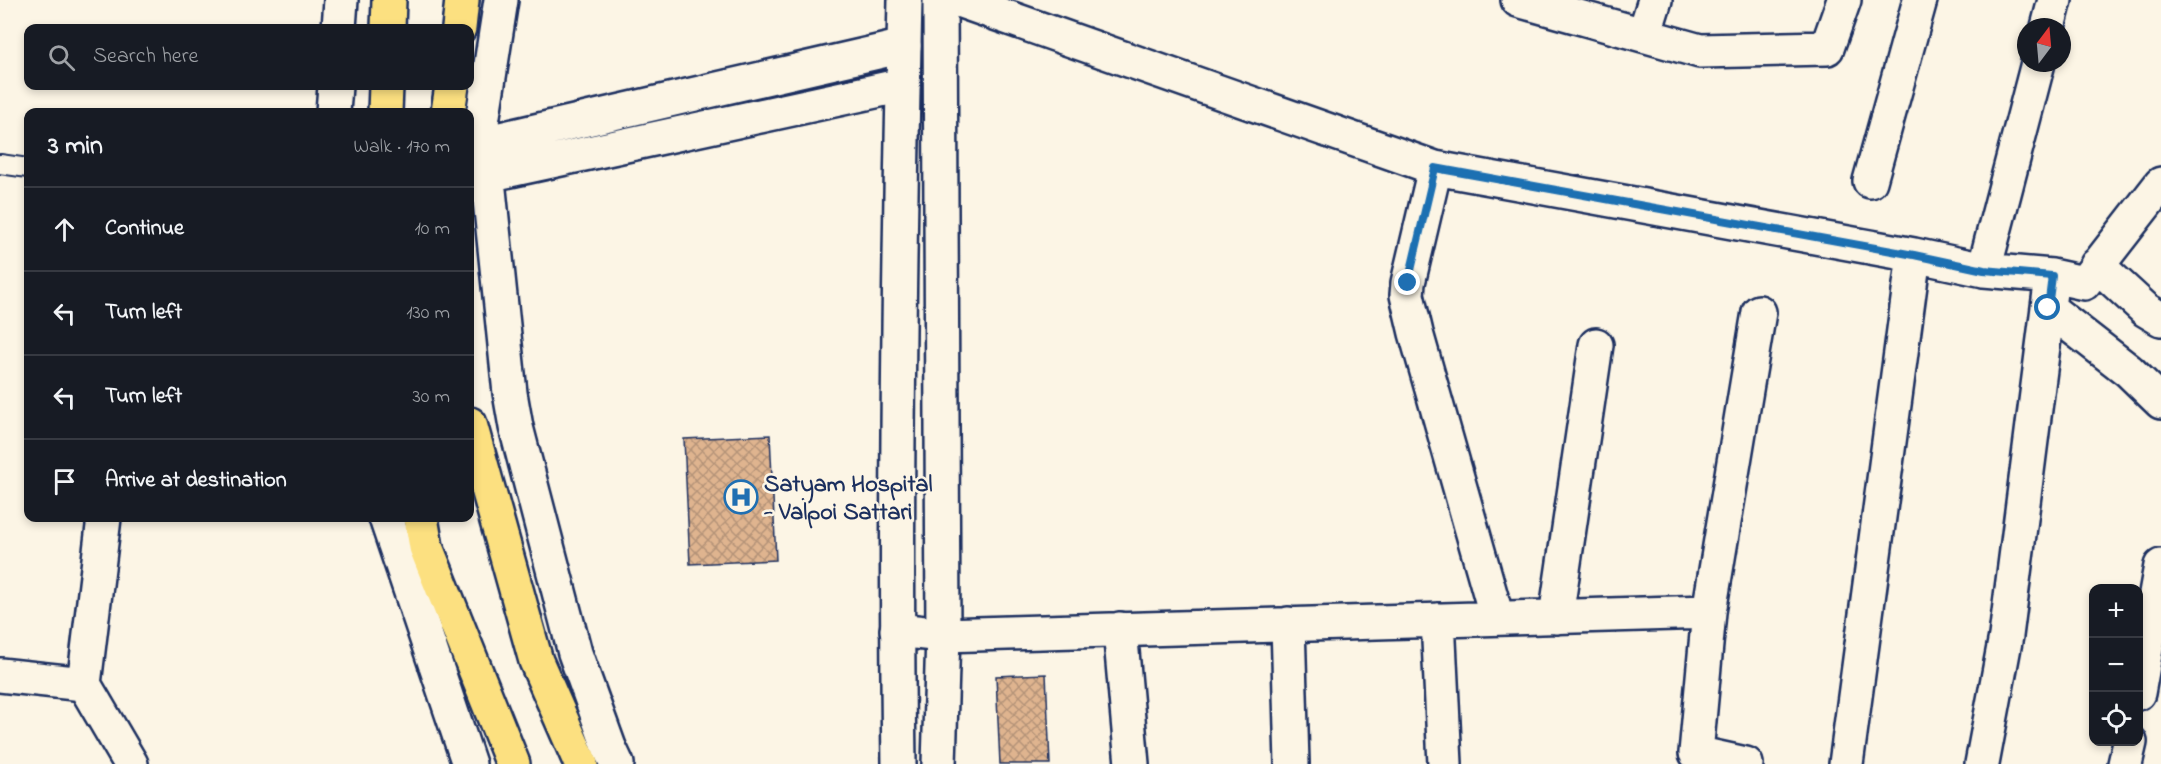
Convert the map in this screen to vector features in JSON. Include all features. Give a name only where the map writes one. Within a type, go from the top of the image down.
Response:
[{"type":"highway","points":[[388,24],[389,0]]},
{"type":"highway","points":[[459,24],[462,0]]},
{"type":"highway","points":[[385,108],[386,90]]},
{"type":"highway","points":[[449,108],[451,90]]},
{"type":"highway","points":[[474,438],[536,662],[581,764]]},
{"type":"highway","points":[[423,522],[426,547],[513,764]]},
{"type":"street","points":[[339,24],[340,0]]},
{"type":"street","points":[[501,0],[482,122],[510,393],[516,428],[574,653],[617,764]]},
{"type":"street","points":[[899,764],[897,630],[905,0]]},
{"type":"street","points":[[939,764],[943,635],[940,0]]},
{"type":"street","points":[[958,0],[1435,168],[1914,255],[1984,270],[2052,276],[2084,283],[2161,184]]},
{"type":"street","points":[[1518,0],[1700,51],[1827,48],[1844,0]]},
{"type":"street","points":[[1644,35],[1655,0]]},
{"type":"street","points":[[1870,181],[1920,0]]},
{"type":"street","points":[[2050,18],[2055,0]]},
{"type":"street","points":[[483,143],[904,46]]},
{"type":"street","points":[[1984,270],[2036,72]]},
{"type":"street","points":[[487,175],[903,85]]},
{"type":"street","points":[[333,108],[335,90]]},
{"type":"street","points":[[1435,168],[1407,295],[1419,345],[1497,618]]},
{"type":"street","points":[[1846,764],[1914,255]]},
{"type":"street","points":[[2097,265],[2146,310],[2161,319]]},
{"type":"street","points":[[1982,764],[2006,636],[2052,276]]},
{"type":"street","points":[[2048,308],[2129,371],[2161,402]]},
{"type":"street","points":[[1746,764],[1696,753],[1709,612],[1759,312]]},
{"type":"street","points":[[1556,616],[1596,345]]},
{"type":"street","points":[[104,522],[84,684],[131,764]]},
{"type":"street","points":[[387,522],[469,764]]},
{"type":"street","points":[[2139,692],[2161,566]]},
{"type":"street","points":[[897,630],[943,635],[1709,612]]},
{"type":"street","points":[[1438,620],[1445,764]]},
{"type":"street","points":[[1288,624],[1292,764]]},
{"type":"street","points":[[1120,629],[1132,764]]},
{"type":"street","points":[[0,675],[84,684]]},
{"type":"street","points":[[2126,764],[2129,746]]},
{"type":"lane","points":[[0,164],[24,167]]},
{"type":"building","points":[[770,435],[776,560],[690,564],[684,439]]},
{"type":"building","points":[[1046,674],[1050,764],[1000,764],[996,676]]},
{"type":"place","name":"Satyam Hospital - Valpoi Sattari","points":[[741,497]]},
{"type":"route","points":[[1408,283],[1435,168],[1914,255],[1984,270],[2052,276],[2048,308]]}]
